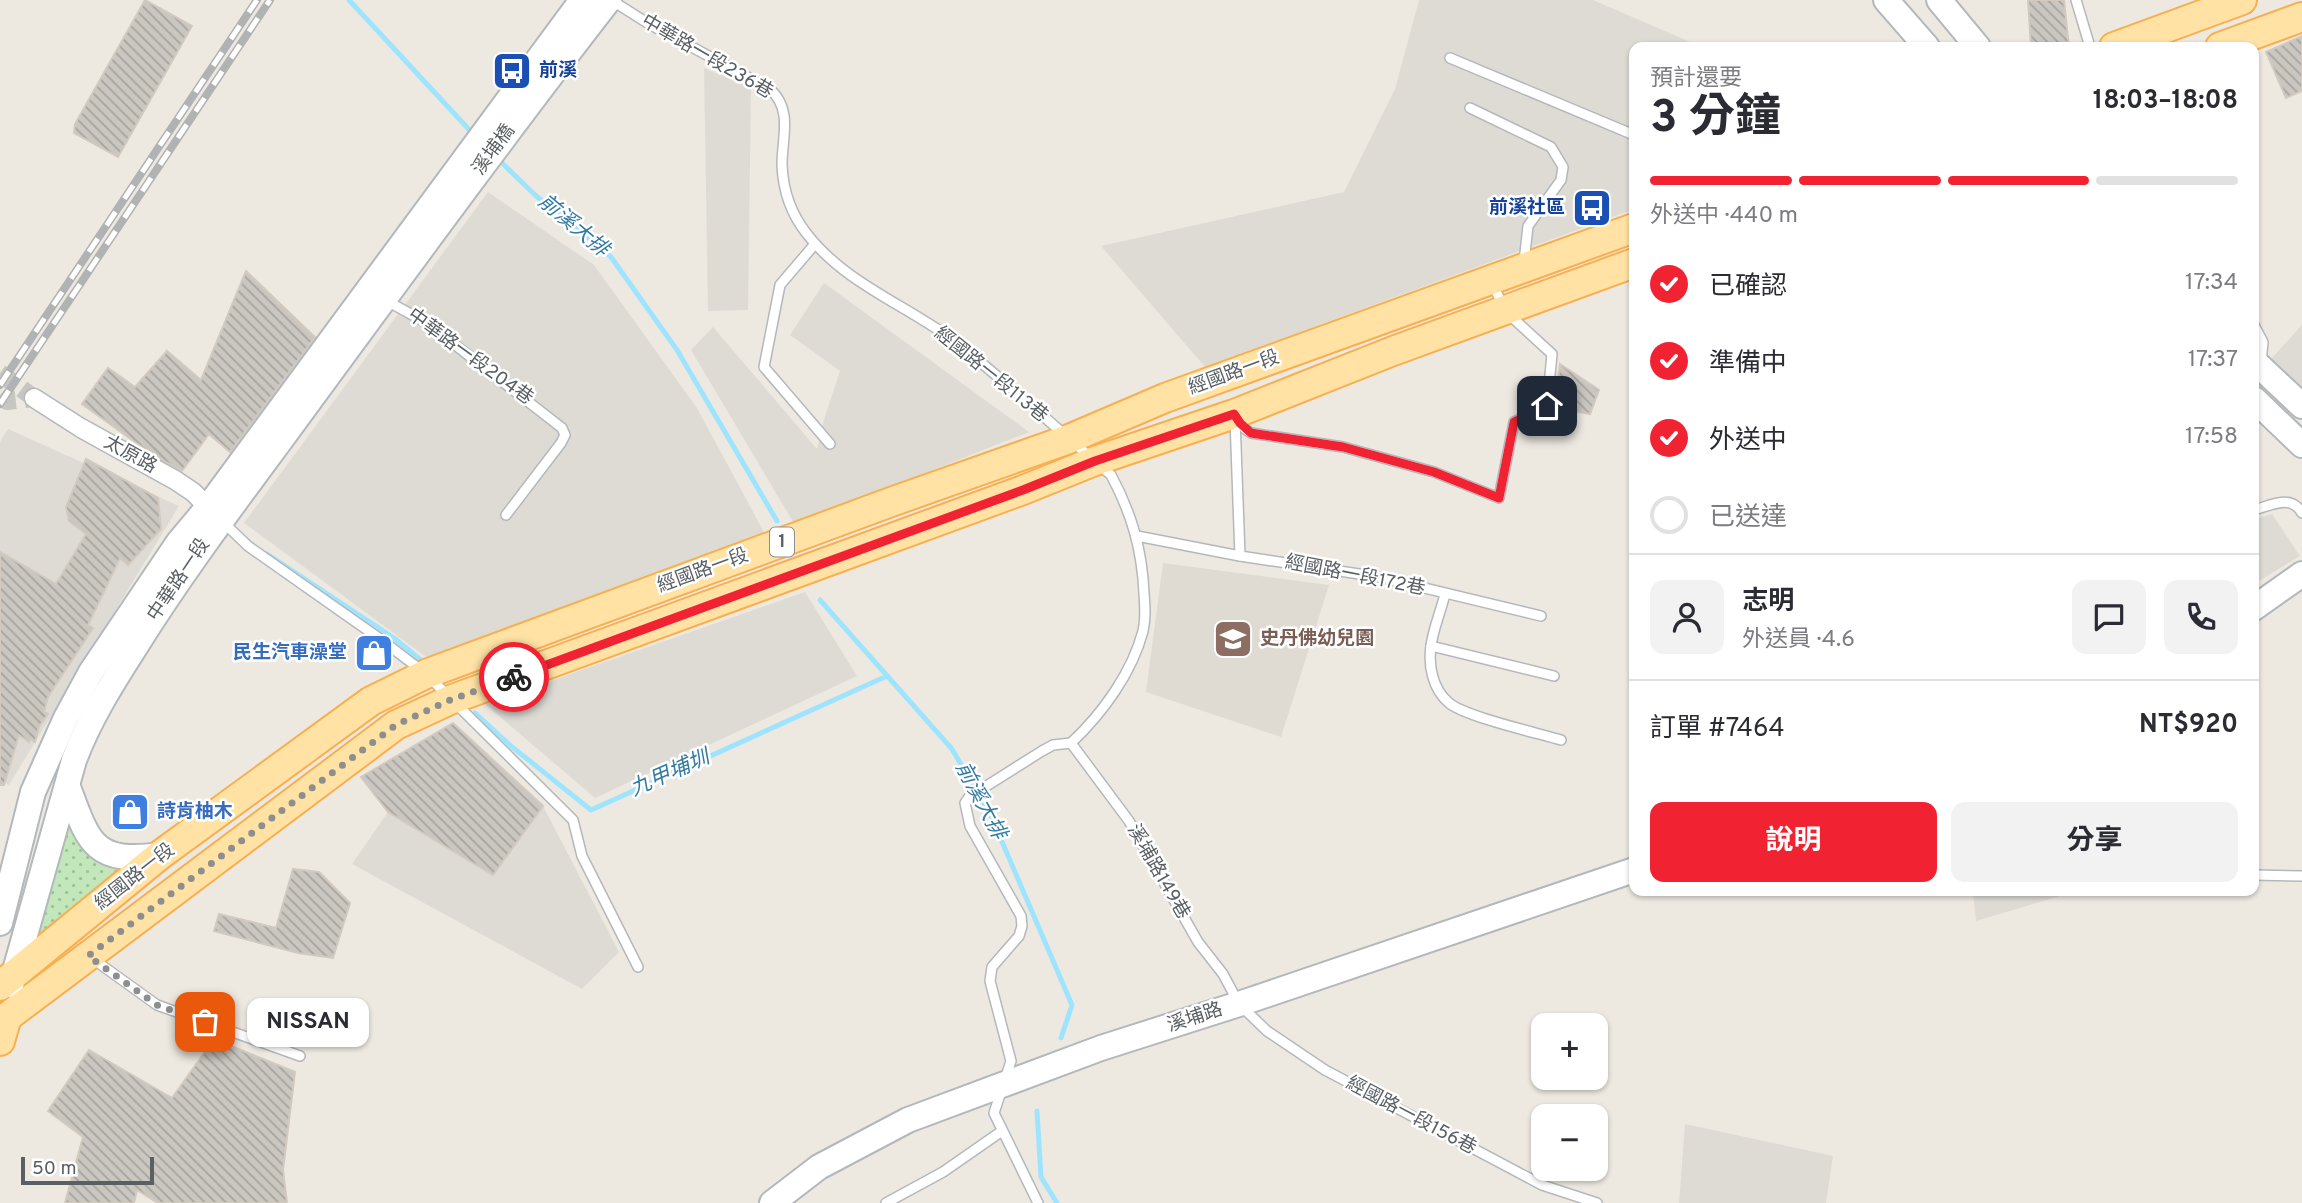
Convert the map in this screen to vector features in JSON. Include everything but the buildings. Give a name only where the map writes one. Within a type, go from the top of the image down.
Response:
[{"type":"main road","points":[[2128,42],[2242,0]]},
{"type":"main road","points":[[2234,42],[2302,17]]},
{"type":"main road","name":"經國路一段","points":[[6,981],[160,855],[372,701],[426,674],[856,514],[1069,439],[1165,398],[1629,230]]},
{"type":"main road","name":"經國路一段","points":[[2,1024],[88,956],[396,725],[450,700],[1023,490],[1095,461],[1234,414],[1393,351],[1629,265]]},
{"type":"street","points":[[522,97],[582,0]]},
{"type":"street","points":[[522,97],[610,0]]},
{"type":"street","points":[[1886,0],[1923,42]]},
{"type":"street","points":[[1939,0],[1974,42]]},
{"type":"street","name":"溪埔橋","points":[[453,190],[522,97]]},
{"type":"street","name":"中華路一段","points":[[2,1024],[6,981],[84,732],[214,513],[453,190]]},
{"type":"street","points":[[2259,366],[2302,405]]},
{"type":"street","name":"太原路","points":[[34,398],[175,480],[193,492],[214,513]]},
{"type":"street","points":[[2259,404],[2302,445]]},
{"type":"street","name":"中華路一段","points":[[0,923],[33,792],[91,672],[178,543],[214,513]]},
{"type":"street","points":[[2259,604],[2302,574]]},
{"type":"street","points":[[68,788],[78,817],[92,844],[113,855],[138,858],[160,855]]},
{"type":"street","name":"溪埔路","points":[[772,1203],[819,1167],[908,1120],[1101,1048],[1629,872]]},
{"type":"lane","name":"中華路一段236巷","points":[[610,0],[770,89],[778,97],[783,106],[785,126],[782,165],[787,196],[799,223],[815,244]]},
{"type":"lane","points":[[2076,0],[2089,42]]},
{"type":"lane","points":[[1450,58],[1629,133]]},
{"type":"lane","points":[[1470,108],[1551,147],[1563,167],[1561,180],[1528,226],[1523,268]]},
{"type":"lane","name":"經國路一段113巷","points":[[815,244],[857,280],[952,340],[1095,461]]},
{"type":"lane","points":[[815,244],[780,285],[764,367],[830,444]]},
{"type":"lane","points":[[1234,414],[1251,433],[1343,447],[1434,472],[1499,498],[1514,422],[1547,406],[1552,354],[1505,311],[1491,279]]},
{"type":"lane","name":"中華路一段204巷","points":[[377,293],[437,331],[562,428],[565,435],[561,443],[506,514]]},
{"type":"lane","points":[[2259,334],[2263,342],[2259,360]]},
{"type":"lane","points":[[1234,414],[1240,556]]},
{"type":"lane","points":[[1038,1203],[995,1113],[1011,1061],[990,981],[992,967],[1018,936],[1022,926],[1021,916],[970,826],[965,803],[968,797],[1042,751],[1054,745],[1071,743],[1091,722],[1123,677],[1143,630],[1143,568],[1137,536],[1127,505],[1111,475],[1095,461]]},
{"type":"lane","points":[[2259,509],[2290,502],[2297,505],[2302,513]]},
{"type":"lane","points":[[214,513],[248,545],[426,674],[573,820],[582,856],[638,967]]},
{"type":"lane","name":"經國路一段172巷","points":[[1137,536],[1240,556],[1378,577],[1446,594],[1431,646],[1433,678],[1438,691],[1449,704],[1465,712],[1562,740]]},
{"type":"lane","points":[[1446,594],[1541,616]]},
{"type":"lane","points":[[1431,646],[1554,676]]},
{"type":"lane","name":"溪埔路149巷","points":[[1071,743],[1129,821],[1198,942],[1223,974],[1239,1004]]},
{"type":"lane","points":[[2259,876],[2302,876]]},
{"type":"lane","points":[[88,956],[157,1005],[300,1056]]},
{"type":"lane","name":"經國路一段156巷","points":[[1239,1004],[1267,1031],[1325,1070],[1542,1185],[1597,1203]]},
{"type":"lane","points":[[886,1203],[943,1172],[1002,1131]]},
{"type":"shaded area","points":[[1419,0],[1593,0],[1690,42],[1629,42],[1629,211],[1205,367],[1101,246],[1344,192],[1395,89]]},
{"type":"shaded area","points":[[704,68],[751,88],[748,310],[708,311]]},
{"type":"shaded area","points":[[488,192],[594,265],[697,408],[765,534],[433,662],[244,523]]},
{"type":"shaded area","points":[[824,283],[1029,432],[795,525],[691,350],[713,327],[817,449],[840,371],[790,335]]},
{"type":"shaded area","points":[[2302,325],[2302,387],[2271,359]]},
{"type":"shaded area","points":[[8,429],[179,506],[9,785],[0,780],[0,442]]},
{"type":"shaded area","points":[[2272,514],[2300,556],[2259,581],[2259,518]]},
{"type":"shaded area","name":"史丹佛幼兒園","points":[[1163,563],[1329,585],[1281,737],[1146,692]]},
{"type":"shaded area","points":[[805,592],[857,676],[595,798],[485,704]]},
{"type":"shaded area","points":[[543,806],[619,952],[582,989],[352,864],[388,812],[493,875]]},
{"type":"shaded area","points":[[1974,896],[2060,896],[1976,921]]},
{"type":"shaded area","points":[[1685,1124],[1833,1156],[1826,1203],[1679,1203]]},
{"type":"green space","points":[[70,825],[86,853],[92,858],[107,867],[130,871],[31,948]]},
{"type":"waterway","name":"前溪大排","points":[[349,0],[475,136]]},
{"type":"waterway","name":"前溪大排","points":[[497,158],[535,195],[611,257],[677,350],[777,521]]},
{"type":"waterway","name":"九甲埔圳","points":[[267,554],[394,638],[422,661]]},
{"type":"waterway","name":"前溪大排","points":[[820,600],[952,749],[991,816],[1072,1005],[1061,1038]]},
{"type":"waterway","name":"九甲埔圳","points":[[475,713],[511,746],[591,810],[887,676]]},
{"type":"waterway","name":"前溪大排","points":[[1037,1111],[1041,1177],[1057,1203]]},
{"type":"tunnel","points":[[0,373],[34,398]]},
{"type":"tunnel","points":[[0,395],[7,401],[34,398]]},
{"type":"railway","points":[[0,385],[257,0]]},
{"type":"railway","points":[[0,404],[270,0]]},
{"type":"way so far","points":[[205,1022],[157,1005],[88,956],[396,725],[450,700],[514,677]]},
{"type":"place","name":"前溪","points":[[512,71]]},
{"type":"place","name":"前溪社區","points":[[1592,208]]},
{"type":"place","name":"史丹佛幼兒園","points":[[1233,639]]},
{"type":"place","name":"民生汽車澡堂","points":[[374,653]]},
{"type":"place","name":"詩肯柚木","points":[[130,812]]},
{"type":"place","name":"NISSAN","points":[[205,1022]]},
{"type":"route","points":[[514,677],[1095,461],[1234,414],[1251,433],[1343,447],[1434,472],[1499,498],[1514,422],[1547,406]]}]
